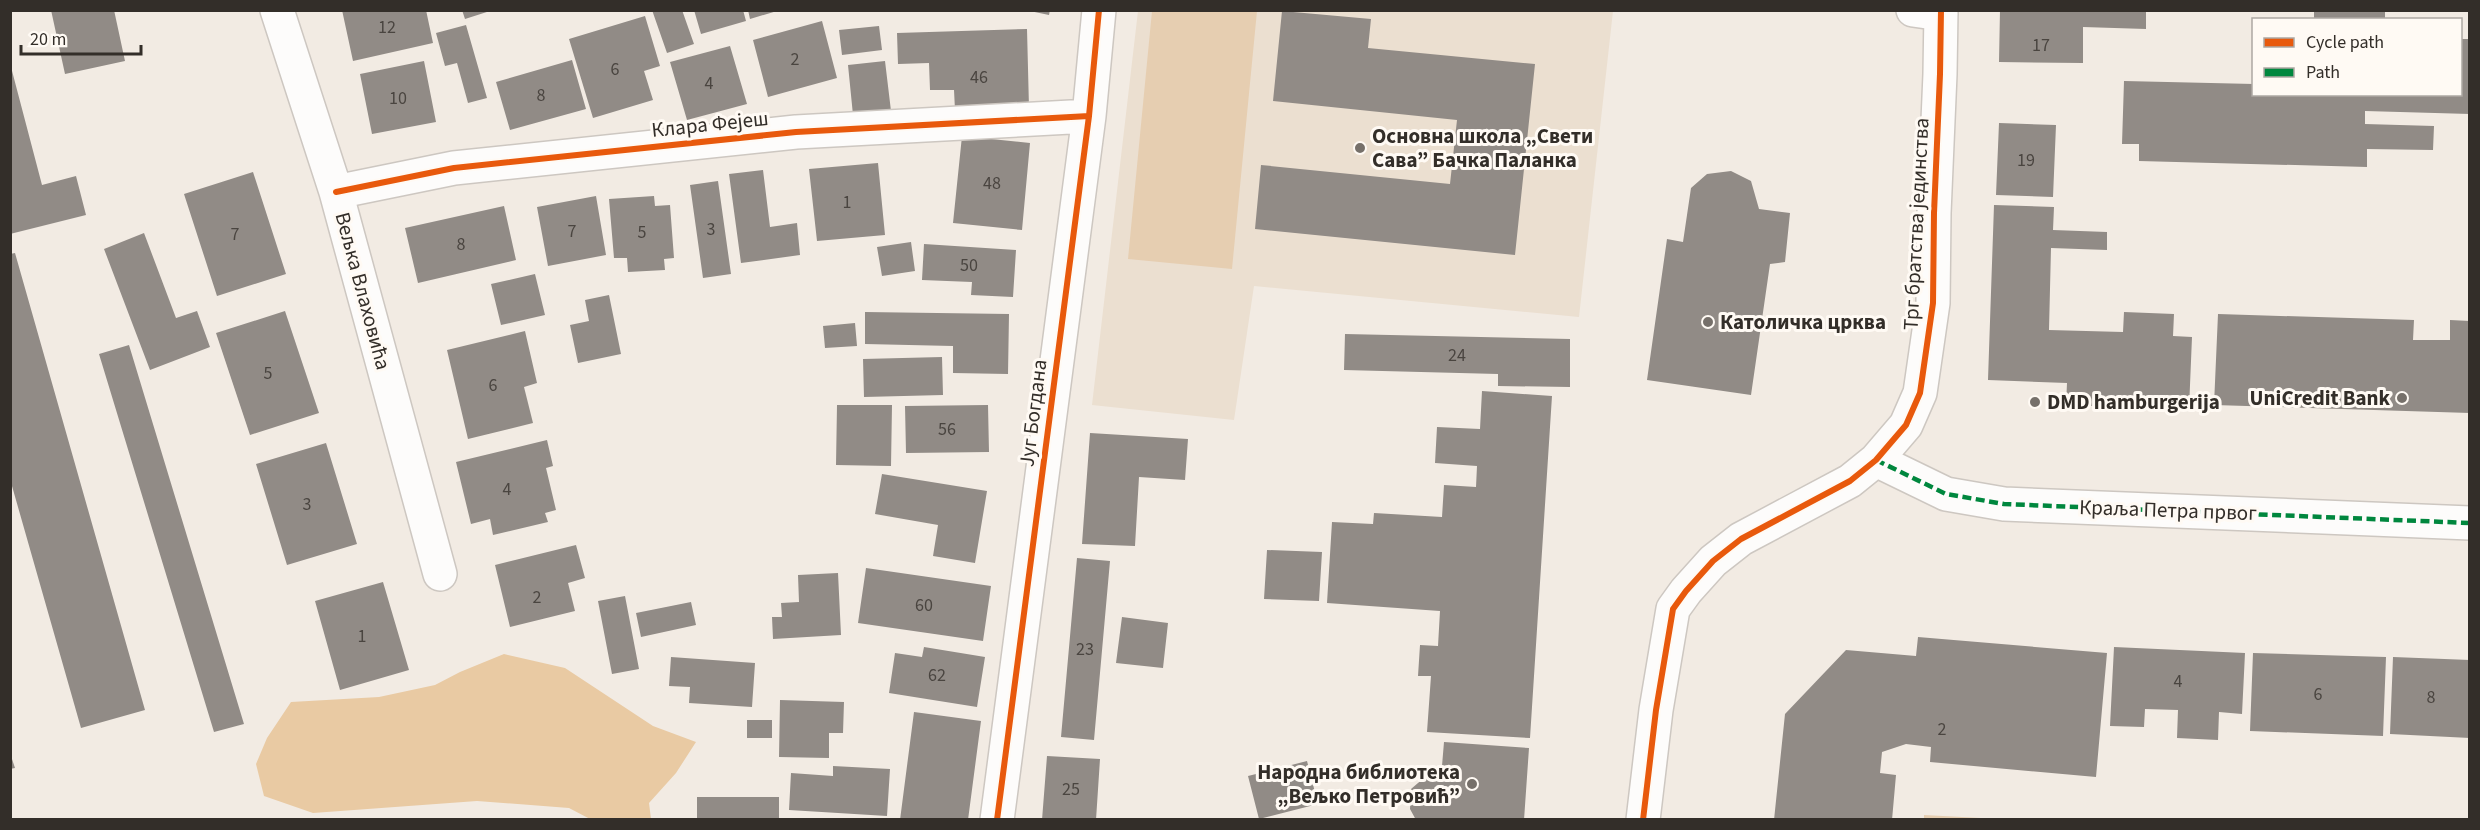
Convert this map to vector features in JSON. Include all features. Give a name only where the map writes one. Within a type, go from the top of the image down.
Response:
[{"type":"street","name":"Вељка Влаховића","points":[[277,10],[336,192],[440,574]]},
{"type":"street","name":"Југ Богдана","points":[[997,819],[1089,116],[1099,10]]},
{"type":"street","name":"Трг братства јединства","points":[[1643,819],[1656,710],[1674,609],[1686,591],[1713,561],[1741,539],[1850,481],[1876,459],[1906,425],[1920,393],[1933,303],[1931,12]]},
{"type":"street","name":"Клара Фејеш","points":[[336,192],[454,168],[796,132],[1089,116]]},
{"type":"street","name":"Краља Петра првог","points":[[1876,459],[1946,494],[2004,504],[2469,522]]},
{"type":"shaded area","name":"Основна школа „Свети Сава” Бачка Паланка","points":[[1138,11],[1613,11],[1579,317],[1254,286],[1234,420],[1092,405]]},
{"type":"shaded area","points":[[1152,11],[1257,11],[1232,269],[1128,259]]},
{"type":"shaded area","points":[[504,654],[565,668],[653,726],[696,742],[676,773],[649,803],[651,819],[590,819],[569,808],[477,801],[313,813],[264,796],[256,764],[267,738],[291,702],[379,697],[435,685]]},
{"type":"shaded area","points":[[1924,815],[2000,819],[1924,819]]},
{"type":"building","points":[[51,10],[114,10],[125,61],[65,74]]},
{"type":"building","points":[[342,10],[426,10],[433,43],[353,61]]},
{"type":"building","points":[[462,10],[490,10],[490,11],[465,19]]},
{"type":"building","points":[[652,10],[682,10],[694,44],[667,53]]},
{"type":"building","points":[[694,10],[743,10],[746,21],[701,34]]},
{"type":"building","points":[[748,10],[777,10],[777,11],[750,19]]},
{"type":"building","points":[[1025,10],[1050,10],[1049,15]]},
{"type":"building","points":[[2000,10],[2146,10],[2146,29],[2083,27],[2083,63],[1999,62]]},
{"type":"building","points":[[2314,10],[2385,10],[2385,18],[2314,18]]},
{"type":"building","points":[[1282,11],[1371,19],[1368,48],[1535,64],[1515,255],[1255,229],[1261,165],[1450,184],[1457,120],[1273,101]]},
{"type":"building","points":[[645,16],[660,66],[644,71],[653,100],[593,118],[569,39]]},
{"type":"building","points":[[822,21],[837,78],[768,97],[753,40]]},
{"type":"building","points":[[466,25],[487,98],[468,103],[457,63],[445,66],[436,33]]},
{"type":"building","points":[[879,26],[882,50],[842,55],[839,30]]},
{"type":"building","points":[[1027,29],[1029,108],[955,110],[954,90],[930,90],[929,63],[898,64],[897,33]]},
{"type":"building","points":[[2462,39],[2470,39],[2470,114],[2365,111],[2365,124],[2434,126],[2433,150],[2367,149],[2367,167],[2139,161],[2139,144],[2122,144],[2124,81],[2252,84],[2252,96],[2462,96]]},
{"type":"building","points":[[730,46],[747,104],[687,120],[670,62]]},
{"type":"building","points":[[572,60],[586,109],[510,130],[496,82]]},
{"type":"building","points":[[424,61],[436,122],[372,134],[360,74]]},
{"type":"building","points":[[885,61],[891,111],[853,115],[848,65]]},
{"type":"building","points":[[11,67],[42,185],[76,176],[86,215],[10,234]]},
{"type":"building","points":[[1999,123],[2056,125],[2053,197],[1996,195]]},
{"type":"building","points":[[962,136],[1030,143],[1022,230],[953,223]]},
{"type":"building","points":[[878,163],[885,235],[817,241],[809,169]]},
{"type":"building","points":[[763,170],[770,227],[797,223],[800,255],[741,263],[729,174]]},
{"type":"building","name":"Католичка црква","points":[[1731,171],[1751,181],[1759,209],[1790,213],[1785,262],[1770,264],[1751,395],[1647,380],[1667,239],[1683,242],[1691,188],[1707,174]]},
{"type":"building","points":[[253,172],[286,274],[217,296],[184,194]]},
{"type":"building","points":[[718,181],[731,274],[703,278],[690,185]]},
{"type":"building","points":[[596,196],[606,255],[548,266],[537,207]]},
{"type":"building","points":[[654,196],[655,206],[670,205],[674,258],[664,259],[665,270],[628,272],[627,258],[614,258],[609,199]]},
{"type":"building","points":[[1994,205],[2054,207],[2053,230],[2107,232],[2107,250],[2051,248],[2049,330],[2123,332],[2124,312],[2174,314],[2173,336],[2192,337],[2189,409],[2066,405],[2067,383],[1988,380]]},
{"type":"building","points":[[504,206],[516,260],[418,283],[405,228]]},
{"type":"building","points":[[144,233],[176,318],[197,311],[210,347],[150,370],[104,249]]},
{"type":"building","points":[[911,242],[915,271],[882,276],[877,247]]},
{"type":"building","points":[[924,244],[1016,250],[1013,297],[971,295],[972,282],[922,280]]},
{"type":"building","points":[[15,253],[145,710],[81,728],[10,479],[10,254]]},
{"type":"building","points":[[535,274],[545,315],[501,325],[491,284]]},
{"type":"building","points":[[609,295],[621,354],[578,363],[570,325],[589,321],[585,300]]},
{"type":"building","points":[[285,311],[319,413],[250,435],[216,333]]},
{"type":"building","points":[[865,312],[1009,314],[1008,374],[953,373],[953,346],[865,344]]},
{"type":"building","points":[[2218,314],[2414,320],[2413,340],[2450,340],[2450,320],[2470,321],[2470,413],[2214,405]]},
{"type":"building","points":[[855,323],[857,346],[825,348],[823,326]]},
{"type":"building","points":[[525,331],[537,383],[524,387],[533,423],[468,439],[447,350]]},
{"type":"building","points":[[1345,334],[1570,339],[1570,387],[1498,386],[1498,374],[1344,370]]},
{"type":"building","points":[[129,345],[244,724],[214,732],[99,354]]},
{"type":"building","points":[[942,357],[943,395],[864,397],[863,359]]},
{"type":"building","points":[[1482,391],[1552,396],[1530,738],[1427,732],[1431,676],[1418,676],[1420,645],[1438,646],[1440,611],[1327,603],[1332,522],[1373,524],[1374,513],[1442,517],[1444,485],[1476,487],[1477,466],[1435,463],[1437,427],[1480,429]]},
{"type":"building","points":[[837,405],[892,405],[891,466],[836,465]]},
{"type":"building","points":[[988,405],[989,452],[906,453],[905,406]]},
{"type":"building","points":[[1090,433],[1188,439],[1185,480],[1139,477],[1135,546],[1082,544]]},
{"type":"building","points":[[547,440],[553,466],[546,468],[556,510],[545,513],[548,522],[493,535],[490,519],[471,524],[456,462]]},
{"type":"building","points":[[326,443],[357,544],[287,565],[256,464]]},
{"type":"building","points":[[882,474],[987,491],[975,563],[933,556],[938,525],[875,514]]},
{"type":"building","points":[[576,545],[585,578],[568,583],[575,611],[510,627],[495,565]]},
{"type":"building","points":[[1267,550],[1322,552],[1319,601],[1264,599]]},
{"type":"building","points":[[1077,558],[1110,561],[1094,740],[1061,737]]},
{"type":"building","points":[[866,568],[991,586],[983,641],[858,623]]},
{"type":"building","points":[[838,573],[841,635],[773,639],[772,617],[782,617],[781,603],[799,602],[798,575]]},
{"type":"building","points":[[383,582],[409,670],[340,690],[315,601]]},
{"type":"building","points":[[625,596],[639,669],[612,674],[598,601]]},
{"type":"building","points":[[691,602],[696,625],[641,637],[636,613]]},
{"type":"building","points":[[1122,617],[1168,623],[1163,668],[1116,663]]},
{"type":"building","points":[[1918,637],[2107,653],[2096,777],[1930,762],[1931,747],[1906,744],[1882,752],[1880,773],[1896,775],[1892,820],[1774,820],[1785,714],[1846,650],[1916,656]]},
{"type":"building","points":[[924,647],[985,657],[977,707],[889,693],[895,653],[922,657]]},
{"type":"building","points":[[2114,647],[2245,653],[2242,714],[2219,712],[2218,740],[2177,738],[2178,710],[2145,709],[2144,727],[2110,726]]},
{"type":"building","points":[[2253,653],[2386,657],[2383,736],[2250,731]]},
{"type":"building","points":[[671,657],[755,663],[752,707],[689,703],[690,687],[669,686]]},
{"type":"building","points":[[2393,657],[2470,660],[2470,738],[2390,734]]},
{"type":"building","points":[[780,700],[844,702],[843,733],[829,733],[829,758],[779,757]]},
{"type":"building","points":[[914,712],[981,721],[968,820],[900,820]]},
{"type":"building","points":[[747,720],[772,720],[772,738],[747,738]]},
{"type":"building","name":"Народна библиотека „Вељко Петровић”","points":[[1444,742],[1529,748],[1524,820],[1416,820],[1410,809],[1411,789],[1425,777],[1441,778]]},
{"type":"building","points":[[10,753],[15,768],[10,769]]},
{"type":"building","points":[[1047,756],[1100,759],[1096,820],[1042,820]]},
{"type":"building","points":[[1307,761],[1318,804],[1259,819],[1248,776]]},
{"type":"building","points":[[833,766],[890,769],[887,816],[789,810],[791,773],[833,776]]},
{"type":"building","points":[[697,797],[779,797],[779,820],[697,820]]},
{"type":"marked path","points":[[1876,460],[1946,494],[2004,504],[2470,523]]},
{"type":"cycle path","points":[[997,820],[1089,116],[1099,10]]},
{"type":"cycle path","points":[[1643,820],[1656,710],[1673,609],[1713,561],[1741,539],[1850,481],[1876,460],[1906,425],[1920,393],[1933,303],[1941,10]]},
{"type":"cycle path","points":[[336,192],[454,168],[796,132],[1089,116]]},
{"type":"place","name":"Основна школа „Свети Сава” Бачка Паланка","points":[[1360,148]]},
{"type":"place","name":"Католичка црква","points":[[1708,322]]},
{"type":"place","name":"UniCredit Bank","points":[[2402,398]]},
{"type":"place","name":"DMD hamburgerija","points":[[2035,402]]},
{"type":"place","name":"Народна библиотека „Вељко Петровић”","points":[[1472,784]]}]
